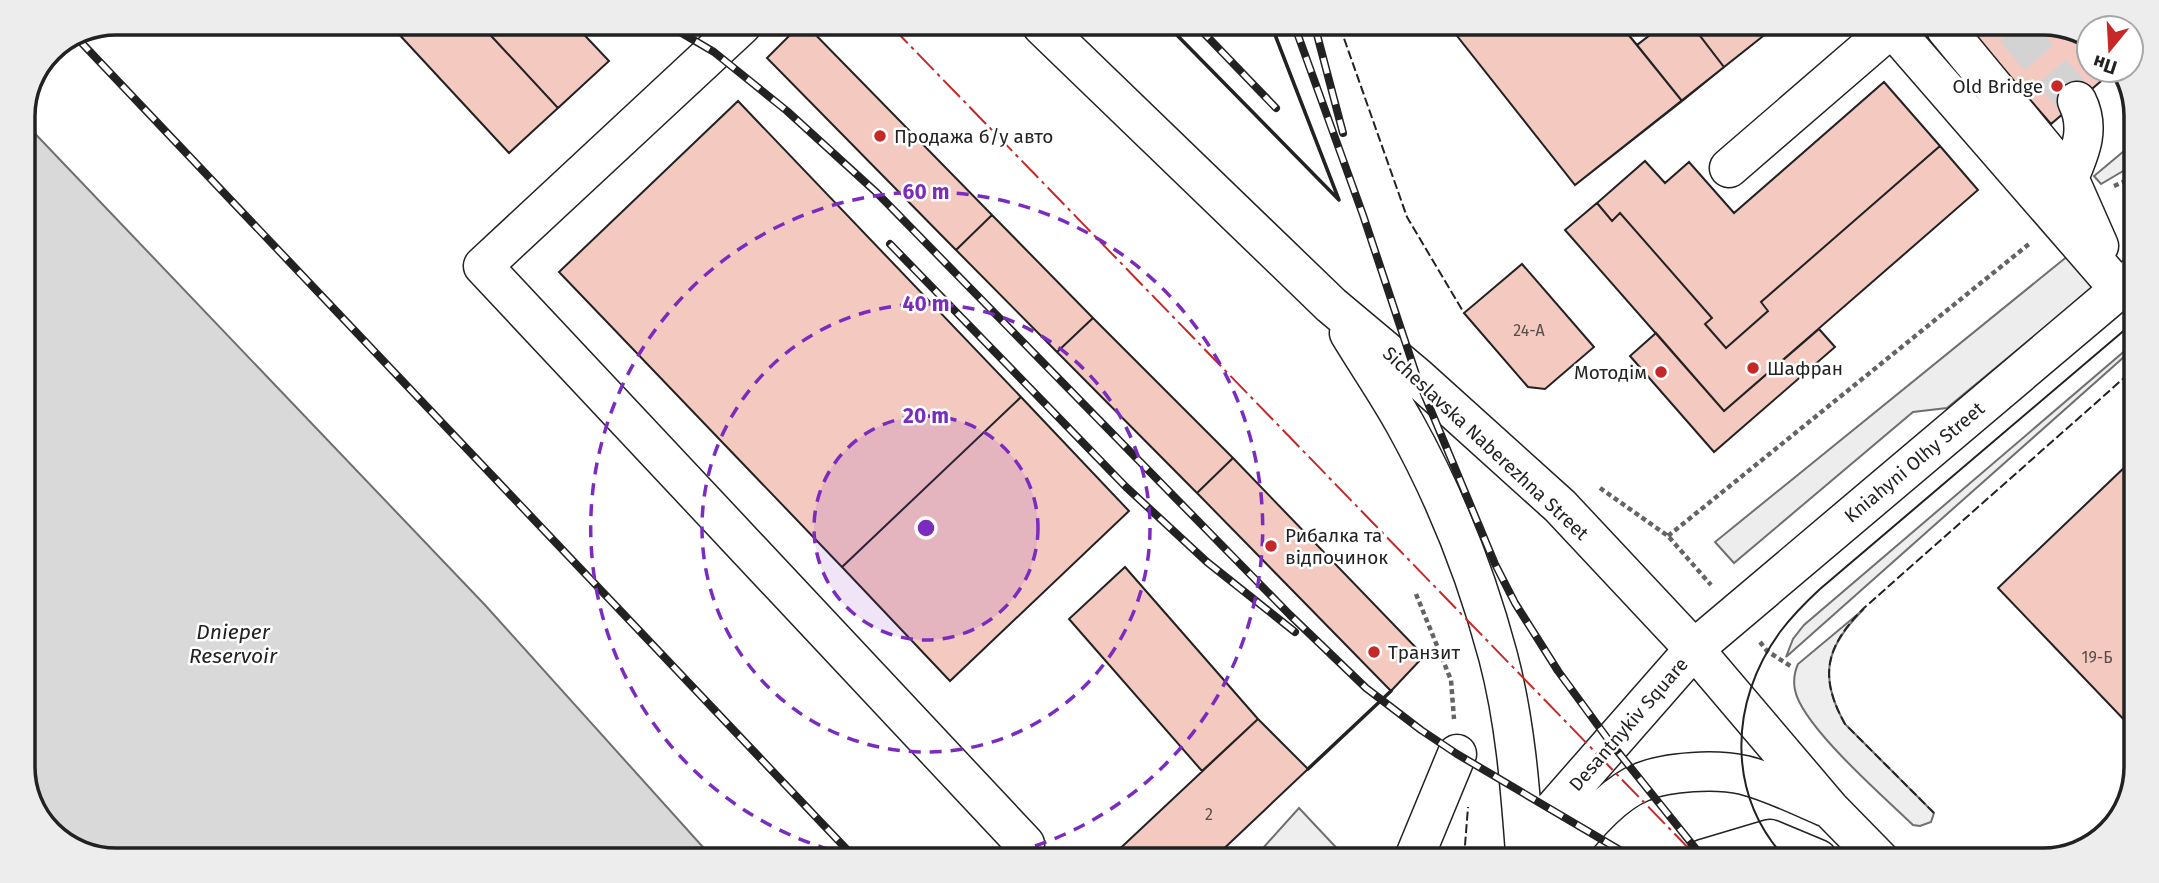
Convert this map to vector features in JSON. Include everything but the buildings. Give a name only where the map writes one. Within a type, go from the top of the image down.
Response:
[{"type":"main road","points":[[732,35],[483,266],[1025,844]]},
{"type":"main road","name":"Sicheslavska Naberezhna Street","points":[[1051,35],[1331,305],[1418,377],[1560,506],[1694,649]]},
{"type":"main road","points":[[1729,168],[1884,35]]},
{"type":"main road","points":[[1897,35],[2069,201]]},
{"type":"main road","points":[[1950,35],[2124,279]]},
{"type":"main road","points":[[2069,201],[2084,142],[2084,114],[2077,101]]},
{"type":"main road","name":"Kniahyni Olhy Street","points":[[1694,649],[2124,286]]},
{"type":"main road","name":"Sicheslavska Naberezhna Street","points":[[1331,305],[1405,423],[1433,481],[1471,573],[1499,657],[1534,848]]},
{"type":"main road","name":"Desantnykiv Square","points":[[1539,848],[1552,811],[1694,649],[1830,809],[1868,848]]},
{"type":"main road","points":[[1418,848],[1457,754]]},
{"type":"main road","points":[[1550,848],[1582,829],[1642,782],[1691,772],[1713,771],[1743,775],[1830,809]]},
{"type":"main road","points":[[1740,848],[1770,839],[1792,848]]},
{"type":"path","points":[[1600,488],[1668,536],[2069,201],[2124,182]]},
{"type":"path","points":[[1416,594],[1451,680],[1457,754]]},
{"type":"shaded area","points":[[2124,151],[2124,170],[2101,184],[2094,176]]},
{"type":"shaded area","points":[[2069,255],[2096,285],[1947,408],[1913,412],[1734,563],[1715,542]]},
{"type":"shaded area","points":[[2124,352],[2124,357],[1786,657],[1793,639],[1804,625]]},
{"type":"shaded area","points":[[1864,609],[1841,636],[1834,649],[1829,676],[1831,691],[1845,724],[1934,813],[1931,822],[1920,826],[1913,825],[1828,741],[1801,705],[1795,690],[1794,677],[1798,664]]},
{"type":"shaded area","points":[[1299,808],[1337,848],[1263,848]]},
{"type":"water","name":"Dnieper Reservoir","points":[[35,134],[485,605],[704,848],[116,848],[85,842],[55,820],[43,803],[35,772]]},
{"type":"tunnel","points":[[2019,35],[2077,101]]},
{"type":"tram line","points":[[1778,848],[1766,833],[1753,806],[1744,777],[1741,747],[1751,688],[1763,659],[1780,632],[1820,589],[2124,331]]},
{"type":"railway","points":[[685,35],[714,52],[787,111],[877,193],[1290,615],[1366,688],[1457,754],[1616,848]]},
{"type":"railway","points":[[1206,35],[1276,108]]},
{"type":"railway","points":[[1298,35],[1363,215],[1417,377],[1495,564],[1515,603],[1558,671],[1610,742],[1695,848]]},
{"type":"railway","points":[[1317,35],[1343,133]]},
{"type":"railway","points":[[82,43],[845,848]]},
{"type":"railway","points":[[890,244],[1126,487],[1207,562],[1295,632]]},
{"type":"fence","points":[[1343,35],[1407,217],[1464,313]]},
{"type":"fence","points":[[1934,813],[1845,724],[1831,691],[1829,676],[1834,649],[1841,635],[1864,608],[2124,378]]},
{"type":"fence","points":[[1465,848],[1468,807]]},
{"type":"wall","points":[[1177,35],[1339,200],[1275,35]]},
{"type":"wall","points":[[1308,769],[1391,691]]},
{"type":"power","points":[[900,35],[1688,848]]},
{"type":"place","name":"Old Bridge","points":[[2057,86]]},
{"type":"place","name":"Продажа б/у авто","points":[[880,136]]},
{"type":"place","name":"Шафран","points":[[1753,368]]},
{"type":"place","name":"Мотодім","points":[[1661,372]]},
{"type":"place","name":"Рибалка та відпочинок","points":[[1271,546]]},
{"type":"place","name":"Транзит","points":[[1374,652]]}]
